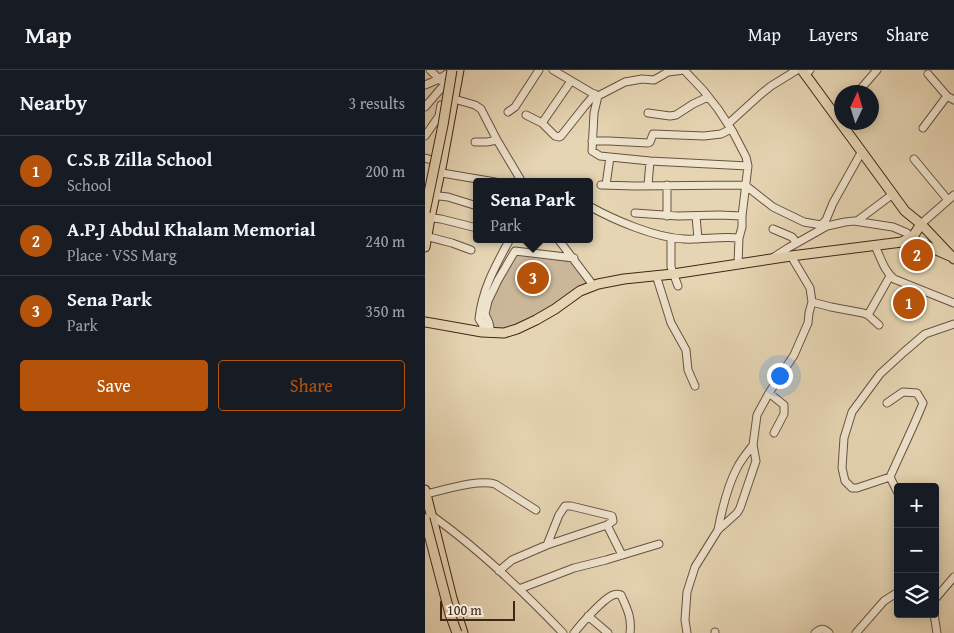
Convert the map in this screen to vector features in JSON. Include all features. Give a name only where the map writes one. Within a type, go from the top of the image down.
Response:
[{"type":"main road","points":[[425,247],[427,195],[435,172],[433,160],[459,70]]},
{"type":"main road","points":[[807,70],[834,105]]},
{"type":"main road","points":[[807,70],[905,211],[919,222],[953,258]]},
{"type":"main road","points":[[451,71],[443,84],[451,101]]},
{"type":"main road","points":[[427,216],[451,71]]},
{"type":"main road","points":[[854,130],[919,222],[914,235],[902,242]]},
{"type":"main road","points":[[425,322],[487,333],[504,333],[517,329],[547,313],[580,291],[595,284],[902,242],[927,246],[953,258]]},
{"type":"main road","points":[[425,492],[430,542],[443,602],[455,633]]},
{"type":"main road","points":[[428,517],[455,633]]},
{"type":"main road","points":[[425,529],[452,598],[463,633]]},
{"type":"street","points":[[430,70],[443,84],[451,101]]},
{"type":"street","points":[[508,112],[515,107],[539,70]]},
{"type":"street","points":[[553,70],[562,72],[571,80],[597,95]]},
{"type":"street","points":[[526,115],[542,123],[555,136],[559,137],[584,107],[597,95],[625,82],[643,79],[654,80],[668,72],[684,70],[730,126],[746,157],[748,166],[742,227],[739,238],[738,264]]},
{"type":"street","points":[[592,142],[648,143],[653,134],[704,136],[721,134],[761,94],[797,70]]},
{"type":"street","points":[[864,85],[877,70]]},
{"type":"street","points":[[928,74],[947,96],[954,100]]},
{"type":"street","points":[[542,123],[571,80]]},
{"type":"street","points":[[425,85],[443,84]]},
{"type":"street","points":[[425,107],[443,84]]},
{"type":"street","points":[[597,95],[592,151],[600,156],[649,161],[748,166]]},
{"type":"street","points":[[923,128],[947,96]]},
{"type":"street","points":[[648,113],[676,115],[708,97]]},
{"type":"street","points":[[425,136],[439,116],[441,105],[451,101],[478,106],[521,178]]},
{"type":"street","points":[[475,142],[497,140]]},
{"type":"street","points":[[772,259],[821,227],[862,151]]},
{"type":"street","points":[[610,157],[603,185],[745,186],[773,207],[804,222],[821,227],[857,221],[893,227],[907,233],[911,237]]},
{"type":"street","points":[[914,159],[948,200]]},
{"type":"street","points":[[648,185],[649,161]]},
{"type":"street","points":[[435,172],[473,178]]},
{"type":"street","points":[[667,185],[667,216]]},
{"type":"street","points":[[857,221],[893,194]]},
{"type":"street","points":[[427,195],[473,205]]},
{"type":"street","points":[[919,222],[954,195]]},
{"type":"street","points":[[593,208],[616,220],[671,238],[739,238]]},
{"type":"street","points":[[635,213],[667,216],[742,216]]},
{"type":"street","points":[[427,216],[473,227]]},
{"type":"street","points":[[696,216],[698,239]]},
{"type":"street","points":[[773,229],[791,237],[797,242]]},
{"type":"street","points":[[426,236],[471,250]]},
{"type":"street","points":[[671,238],[671,267],[677,286]]},
{"type":"street","points":[[487,333],[479,319],[484,292],[508,243]]},
{"type":"street","points":[[562,243],[595,284]]},
{"type":"street","points":[[875,246],[890,276],[954,303]]},
{"type":"street","points":[[487,333],[489,323],[485,314],[487,301],[515,251],[574,258]]},
{"type":"street","points":[[687,633],[685,620],[687,592],[695,567],[718,530],[740,508],[756,461],[753,445],[757,415],[794,355],[808,323],[812,302],[811,288],[791,256]]},
{"type":"street","points":[[656,275],[671,323],[687,350],[688,370],[695,386]]},
{"type":"street","points":[[868,315],[890,276]]},
{"type":"street","points":[[812,302],[863,313],[879,325]]},
{"type":"street","points":[[887,403],[903,392],[917,394],[923,404],[890,477],[852,488],[845,481],[842,468],[844,438],[852,412],[880,374],[925,334],[954,324]]},
{"type":"street","points":[[769,393],[784,404],[784,414],[774,433]]},
{"type":"street","points":[[718,530],[732,479],[737,468],[753,445]]},
{"type":"street","points":[[890,477],[894,485]]},
{"type":"street","points":[[425,492],[489,482],[536,510]]},
{"type":"street","points":[[499,571],[512,560],[547,545],[607,525],[613,521],[613,516],[565,506],[559,515],[547,545]]},
{"type":"street","points":[[428,517],[451,530],[487,559],[563,633]]},
{"type":"street","points":[[607,525],[622,555]]},
{"type":"street","points":[[519,589],[574,568],[659,544]]},
{"type":"street","points":[[939,594],[954,577]]},
{"type":"street","points":[[574,633],[588,616],[616,594],[621,595],[630,616],[630,633]]},
{"type":"street","points":[[856,633],[884,601],[894,595]]},
{"type":"street","points":[[588,616],[608,633]]},
{"type":"street","points":[[935,618],[937,633]]},
{"type":"street","points":[[815,633],[819,629],[825,629],[829,633]]},
{"type":"shaded area","points":[[516,254],[573,262],[589,283],[512,329],[492,328],[487,312]]},
{"type":"place","name":"A.P.J Abdul Khalam Memorial","points":[[917,255]]},
{"type":"place","name":"Sena Park","points":[[533,278]]},
{"type":"place","name":"C.S.B Zilla School","points":[[909,303]]}]
